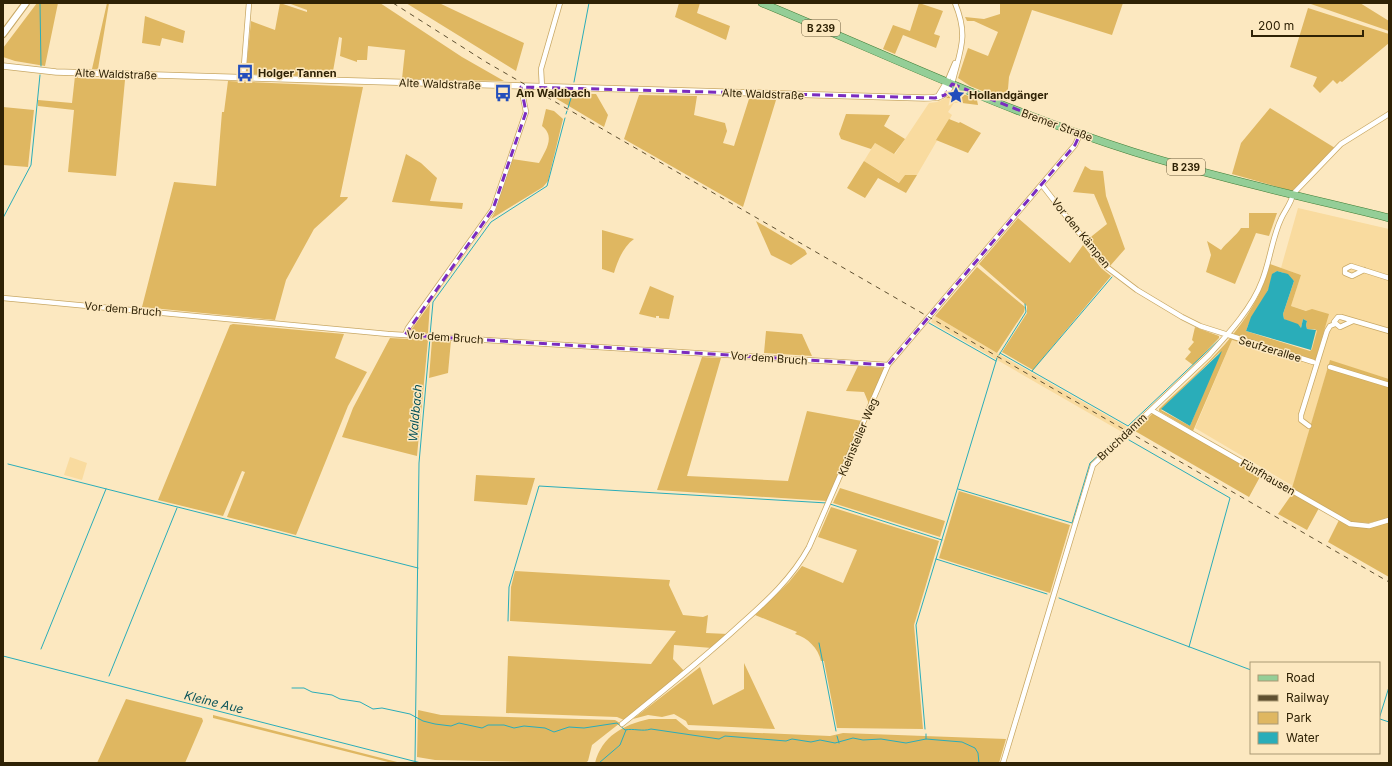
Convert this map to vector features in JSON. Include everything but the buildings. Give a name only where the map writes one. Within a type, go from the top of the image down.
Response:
[{"type":"main road","points":[[3,34],[22,3]]},
{"type":"main road","points":[[7,28],[26,3]]},
{"type":"main road","name":"Bremer Straße","points":[[762,3],[999,104],[1080,134],[1134,152],[1293,194]]},
{"type":"main road","name":"B 239","points":[[1293,194],[1389,218]]},
{"type":"street","points":[[243,78],[249,3]]},
{"type":"street","points":[[542,87],[541,69],[560,3]]},
{"type":"street","points":[[949,83],[963,42],[964,31],[962,19],[955,3]]},
{"type":"street","name":"Alte Waldstraße","points":[[3,62],[17,67]]},
{"type":"street","name":"Alte Waldstraße","points":[[3,66],[41,71],[243,78],[935,98],[945,95],[949,83]]},
{"type":"street","points":[[405,335],[408,328],[492,209],[526,112],[520,87]]},
{"type":"street","name":"Bruchdamm","points":[[1003,763],[1090,472],[1096,461],[1209,355],[1227,335],[1251,302],[1262,281],[1281,218],[1291,203],[1293,194],[1341,144],[1389,114]]},
{"type":"street","name":"Kleinsteller Weg","points":[[622,724],[698,664],[787,580],[798,567],[829,504],[888,365],[1042,185],[1075,145],[1080,134]]},
{"type":"street","name":"Vor den Kämpen","points":[[1042,185],[1104,265],[1160,305],[1182,318],[1227,335]]},
{"type":"street","points":[[1364,270],[1389,278]]},
{"type":"street","name":"Vor dem Bruch","points":[[3,298],[430,337],[888,365]]},
{"type":"street","points":[[1335,324],[1335,319],[1340,317],[1389,331]]},
{"type":"street","points":[[1335,324],[1340,327],[1353,321]]},
{"type":"street","points":[[1309,426],[1302,423],[1302,415],[1327,332],[1330,326],[1335,324]]},
{"type":"street","name":"Seufzerallee","points":[[1227,335],[1313,362]]},
{"type":"street","points":[[1330,367],[1389,385]]},
{"type":"street","name":"Fünfhausen","points":[[1151,410],[1350,524],[1369,526],[1389,520]]},
{"type":"highlighted area","points":[[952,84],[1080,134],[1075,145],[888,365],[405,335],[493,209],[526,112],[521,87],[935,98],[945,95]]},
{"type":"shaded area","points":[[946,98],[962,99],[962,103],[954,103],[948,112],[952,115],[917,175],[905,175],[900,183],[864,161],[875,143],[895,154],[929,103],[937,102]]},
{"type":"shaded area","points":[[1298,208],[1389,229],[1389,379],[1330,361],[1293,486],[1195,428],[1232,340],[1314,365],[1307,311],[1291,306],[1301,275],[1281,268]]},
{"type":"shaded area","points":[[935,316],[1127,427],[1122,432],[931,322]]},
{"type":"shaded area","points":[[70,457],[87,463],[82,480],[64,475]]},
{"type":"green space","points":[[37,3],[58,3],[45,66],[15,61],[3,57],[3,48]]},
{"type":"green space","points":[[107,3],[109,3],[98,69],[92,69]]},
{"type":"green space","points":[[280,3],[307,12],[307,10],[288,3],[380,3],[462,57],[504,81],[402,79],[405,50],[368,46],[367,60],[357,60],[357,62],[340,56],[342,38],[339,37],[332,77],[248,74],[246,72],[251,21],[275,30]]},
{"type":"green space","points":[[406,3],[439,3],[524,43],[516,71]]},
{"type":"green space","points":[[679,3],[700,3],[697,13],[730,26],[726,40],[675,17]]},
{"type":"green space","points":[[919,3],[943,11],[934,34],[940,36],[936,48],[903,35],[895,54],[883,49],[893,25],[910,31]]},
{"type":"green space","points":[[1000,3],[1123,3],[1112,35],[1032,10],[1009,77],[1007,101],[970,86],[958,78],[968,48],[988,56],[998,32],[974,21],[967,21],[965,17],[984,19],[1000,14]]},
{"type":"green space","points":[[1308,3],[1360,3],[1389,21],[1389,31]]},
{"type":"green space","points":[[1308,8],[1389,34],[1389,43],[1342,82],[1340,81],[1337,84],[1333,80],[1320,93],[1313,86],[1317,77],[1290,67]]},
{"type":"green space","points":[[145,16],[185,31],[183,43],[162,38],[160,46],[142,43]]},
{"type":"green space","points":[[75,76],[78,76],[78,78],[125,80],[116,176],[68,172],[74,110],[38,106],[38,100],[72,103]]},
{"type":"green space","points":[[228,81],[363,87],[340,197],[348,197],[314,229],[286,280],[275,320],[142,307],[174,182],[216,186],[222,112],[224,112]]},
{"type":"green space","points":[[957,91],[977,100],[978,105],[962,103],[961,99],[946,98],[953,92]]},
{"type":"green space","points":[[547,93],[596,94],[608,115],[604,127]]},
{"type":"green space","points":[[639,95],[697,96],[694,115],[725,123],[727,131],[723,143],[734,146],[749,99],[776,100],[743,207],[624,139]]},
{"type":"green space","points":[[3,107],[34,110],[28,167],[3,165]]},
{"type":"green space","points":[[1270,108],[1335,148],[1292,191],[1232,174],[1241,143]]},
{"type":"green space","points":[[546,109],[554,111],[563,119],[548,181],[543,187],[491,219],[495,212],[512,159],[539,163],[544,154],[549,139],[546,130],[542,126]]},
{"type":"green space","points":[[846,114],[890,115],[884,126],[905,139],[894,154],[875,143],[871,149],[841,139],[839,134]]},
{"type":"green space","points":[[949,119],[959,123],[960,122],[981,133],[968,153],[936,140]]},
{"type":"green space","points":[[406,154],[421,163],[437,178],[430,201],[463,203],[462,209],[392,202]]},
{"type":"green space","points":[[864,161],[899,183],[905,175],[917,175],[906,193],[878,178],[865,198],[847,188]]},
{"type":"green space","points":[[1085,166],[1091,170],[1103,171],[1106,196],[1125,249],[1110,266],[1087,240],[1107,224],[1094,194],[1073,192]]},
{"type":"green space","points":[[1249,213],[1277,213],[1269,236],[1256,233],[1235,284],[1206,272],[1211,255],[1207,241],[1221,250],[1241,228],[1249,228]]},
{"type":"green space","points":[[1018,218],[1070,263],[1083,245],[1101,268],[1111,276],[1033,370],[1002,352],[1027,313],[1027,306],[979,264]]},
{"type":"green space","points":[[756,221],[805,250],[807,254],[791,265],[771,255]]},
{"type":"green space","points":[[602,230],[634,239],[621,254],[614,273],[602,269]]},
{"type":"green space","points":[[1270,264],[1301,275],[1291,306],[1306,311],[1312,309],[1329,314],[1314,365],[1232,340],[1193,431],[1159,411],[1159,409],[1210,361],[1240,326],[1253,306],[1263,286]],"holes":[[[1277,271],[1284,273],[1294,281],[1283,314],[1284,319],[1301,328],[1303,319],[1307,321],[1307,329],[1315,329],[1317,331],[1312,349],[1310,351],[1246,331],[1269,288],[1273,274]],[[1220,352],[1190,426],[1161,410]]]},
{"type":"green space","points":[[977,267],[1025,307],[1024,312],[997,353],[935,316]]},
{"type":"green space","points":[[650,286],[674,296],[669,319],[659,318],[659,316],[656,316],[656,318],[639,314]]},
{"type":"green space","points":[[430,304],[428,333],[412,332],[411,330]]},
{"type":"green space","points":[[233,324],[344,334],[335,358],[367,372],[348,406],[296,535],[227,517],[245,472],[242,471],[223,516],[158,500],[230,325]]},
{"type":"green space","points":[[1195,327],[1219,336],[1219,338],[1193,365],[1185,359],[1191,352],[1188,349],[1194,342],[1192,340]]},
{"type":"green space","points":[[766,331],[802,334],[812,356],[764,353]]},
{"type":"green space","points":[[390,338],[428,340],[417,456],[342,437],[353,408]]},
{"type":"green space","points":[[432,340],[451,340],[448,373],[429,378]]},
{"type":"green space","points":[[702,357],[721,358],[687,476],[788,481],[807,411],[862,421],[827,501],[657,490]]},
{"type":"green space","points":[[1330,360],[1389,379],[1389,518],[1369,523],[1351,522],[1292,488]]},
{"type":"green space","points":[[858,366],[885,369],[869,404],[864,392],[846,391]]},
{"type":"green space","points":[[1153,413],[1261,475],[1249,497],[1135,431]]},
{"type":"green space","points":[[476,475],[535,478],[527,505],[474,501]]},
{"type":"green space","points":[[840,488],[945,521],[940,537],[833,503]]},
{"type":"green space","points":[[959,491],[1070,525],[1050,593],[939,558]]},
{"type":"green space","points":[[1292,494],[1319,508],[1307,530],[1278,514]]},
{"type":"green space","points":[[831,507],[939,541],[914,625],[923,729],[837,728],[824,661],[821,661],[818,652],[812,644],[795,634],[797,632],[755,615],[789,582],[802,566],[843,583],[857,550],[818,537]]},
{"type":"green space","points":[[1339,520],[1358,527],[1369,527],[1389,522],[1389,577],[1328,542]]},
{"type":"green space","points":[[515,571],[670,580],[669,585],[683,615],[703,617],[708,615],[706,633],[728,634],[712,648],[674,645],[673,659],[685,672],[624,720],[617,717],[506,713],[508,656],[651,664],[676,631],[510,621],[511,587]]},
{"type":"green space","points":[[744,663],[775,729],[688,725],[686,721],[674,714],[662,717],[648,715],[633,719],[700,667],[713,705],[744,689]]},
{"type":"green space","points":[[126,699],[202,718],[203,721],[185,763],[97,763]]},
{"type":"green space","points":[[418,710],[441,715],[615,720],[620,723],[592,745],[588,761],[585,763],[435,760],[417,757]]},
{"type":"green space","points":[[213,715],[401,763],[392,763],[213,718]]},
{"type":"green space","points":[[649,719],[676,719],[689,730],[830,736],[843,733],[1006,739],[999,763],[595,763],[603,746],[615,733],[622,728]]},
{"type":"water","points":[[1277,271],[1288,274],[1294,281],[1283,314],[1284,319],[1298,324],[1301,328],[1303,319],[1307,321],[1307,329],[1316,330],[1311,350],[1246,331],[1251,317],[1268,290],[1272,274]]},
{"type":"water","points":[[1222,351],[1190,426],[1161,409]]},
{"type":"waterway","points":[[40,3],[41,66]]},
{"type":"waterway","points":[[574,82],[589,3]]},
{"type":"waterway","points":[[3,218],[31,165],[40,75]]},
{"type":"waterway","name":"Waldbach","points":[[568,108],[571,98]]},
{"type":"waterway","name":"Waldbach","points":[[430,335],[433,302],[491,222],[547,186],[565,118]]},
{"type":"waterway","points":[[1032,371],[1112,277]]},
{"type":"waterway","points":[[999,355],[1026,312],[1025,304]]},
{"type":"waterway","points":[[929,323],[996,361]]},
{"type":"waterway","name":"Waldbach","points":[[415,761],[419,463],[430,338]]},
{"type":"waterway","points":[[1000,353],[1128,426],[1220,339]]},
{"type":"waterway","points":[[925,729],[916,625],[997,358]]},
{"type":"waterway","points":[[958,489],[1072,523],[1090,463],[1115,440]]},
{"type":"waterway","points":[[1129,440],[1230,498],[1189,647]]},
{"type":"waterway","points":[[8,464],[418,568]]},
{"type":"waterway","points":[[508,621],[509,587],[539,486],[827,503]]},
{"type":"waterway","points":[[41,649],[106,489]]},
{"type":"waterway","points":[[830,504],[942,540]]},
{"type":"waterway","points":[[109,676],[177,508]]},
{"type":"waterway","points":[[936,559],[1047,594]]},
{"type":"waterway","points":[[1059,598],[1250,670]]},
{"type":"waterway","points":[[819,643],[836,731]]},
{"type":"waterway","name":"Kleine Aue","points":[[3,656],[421,763]]},
{"type":"waterway","points":[[1380,716],[1389,687]]},
{"type":"waterway","points":[[292,688],[304,688],[312,692],[360,702],[373,709],[382,708],[410,714],[423,721],[451,726],[459,723],[482,728],[488,725],[504,725],[514,728],[524,726],[545,728],[554,732],[569,727],[584,728],[617,723],[625,730],[651,729],[719,739],[725,736],[786,741],[792,739],[811,742],[820,740],[835,743],[853,738],[863,740],[881,739],[906,743],[926,739],[962,742],[975,748],[978,753],[979,763]]},
{"type":"waterway","points":[[1380,719],[1389,722]]},
{"type":"waterway","points":[[599,763],[620,745],[626,730]]},
{"type":"waterway","points":[[926,734],[926,739]]},
{"type":"waterway","points":[[837,736],[839,743]]},
{"type":"railway","points":[[393,3],[486,62],[1389,582]]},
{"type":"place","name":"Holger Tannen","points":[[245,73]]},
{"type":"place","name":"Am Waldbach","points":[[503,93]]},
{"type":"place","name":"Hollandgänger","points":[[956,95]]}]
